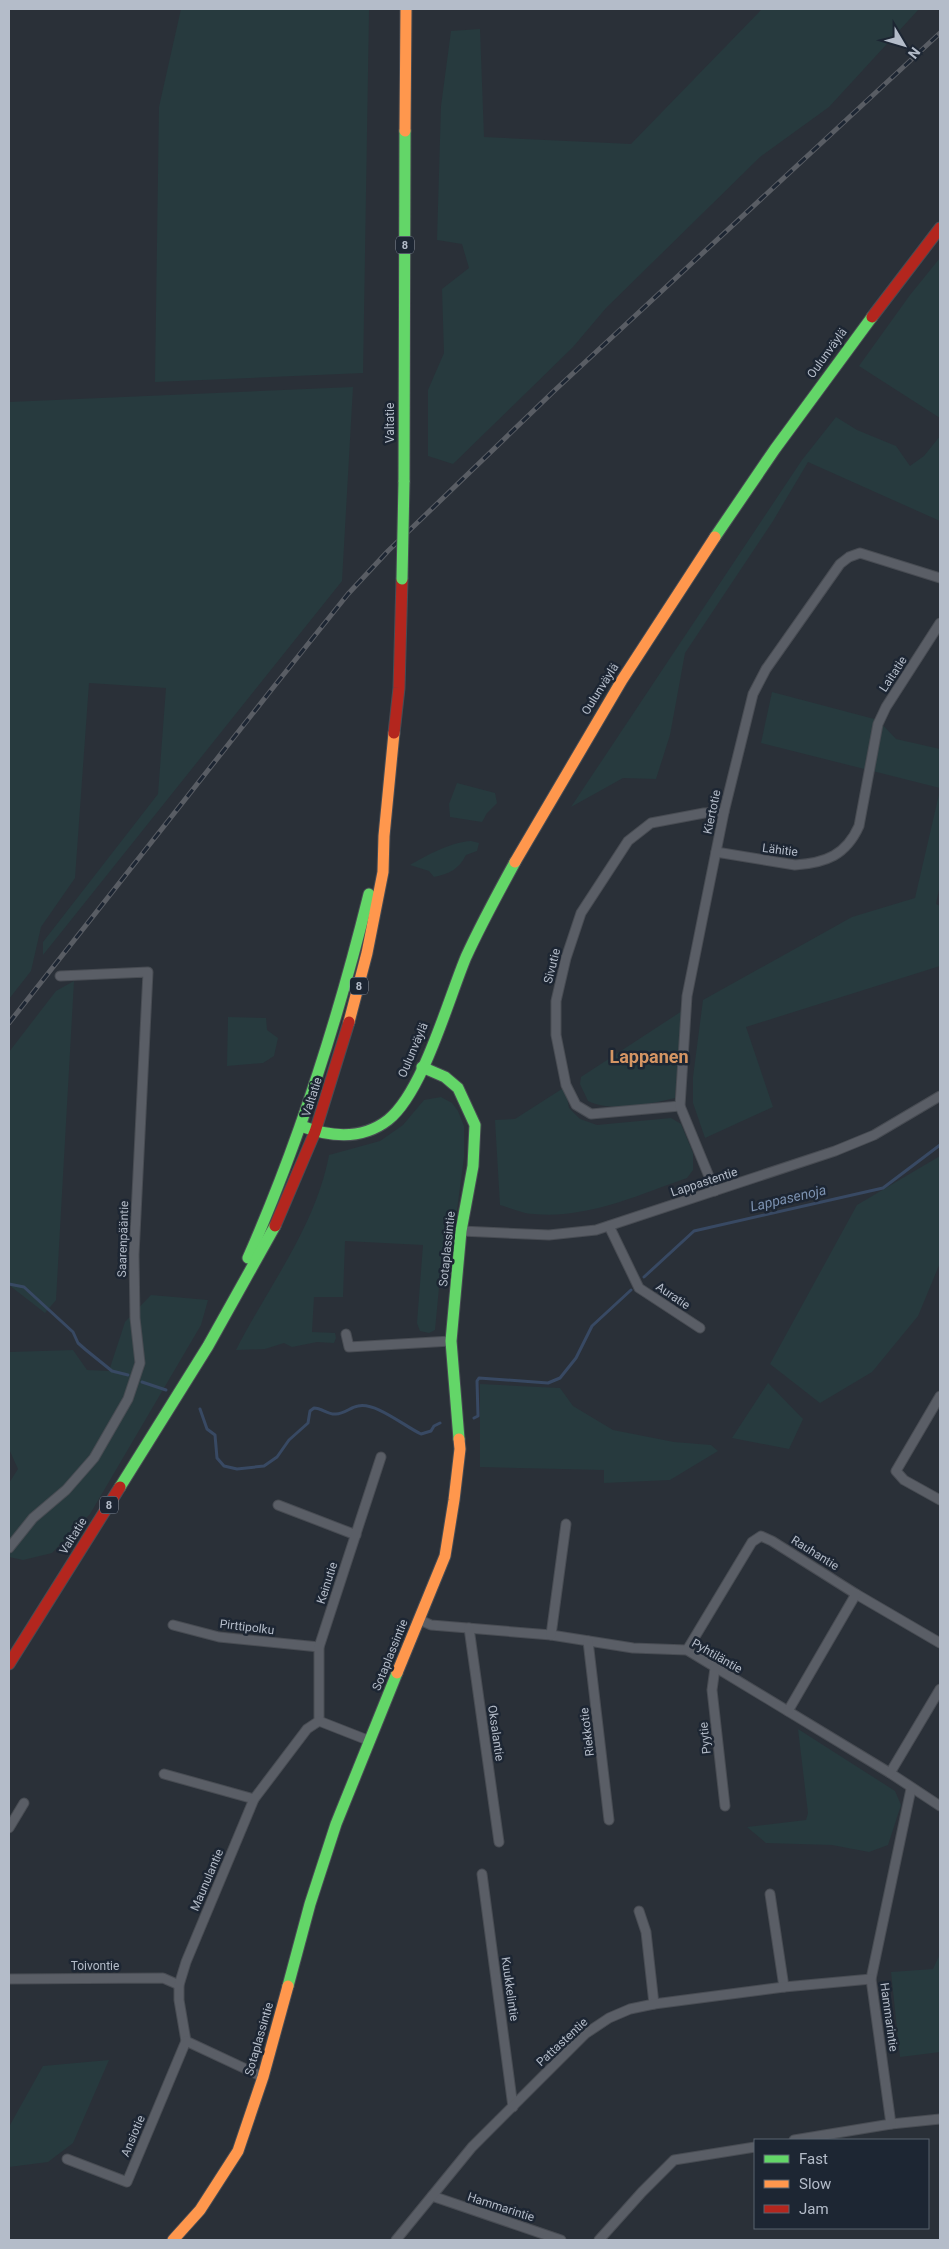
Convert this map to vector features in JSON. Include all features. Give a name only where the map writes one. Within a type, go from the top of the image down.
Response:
[{"type":"main road","name":"Valtatie","points":[[9,1664],[208,1346],[275,1227],[316,1132],[346,1035],[367,953],[383,872],[384,836],[399,688],[404,482],[406,9]]},
{"type":"main road","name":"Oulunväylä","points":[[301,1126],[316,1132],[353,1134],[383,1123],[396,1113],[406,1101],[422,1067],[467,955],[490,908],[580,746],[732,510],[863,327],[940,228]]},
{"type":"main road","name":"Valtatie","points":[[208,1346],[253,1246],[301,1126],[338,1008],[384,836]]},
{"type":"main road","name":"Sotaplassintie","points":[[173,2240],[200,2210],[238,2151],[263,2077],[310,1904],[336,1824],[420,1620],[444,1556],[460,1449],[451,1341],[461,1232],[473,1166],[475,1124],[458,1088],[445,1077],[422,1067]]},
{"type":"street","name":"Kiertotie","points":[[714,1191],[680,1106],[687,996],[724,812],[746,719],[758,682],[840,564],[849,557],[860,553],[940,578]]},
{"type":"street","name":"Laitatie","points":[[874,741],[878,724],[886,707],[940,623]]},
{"type":"street","name":"Lähitie","points":[[716,852],[795,865],[808,864],[834,856],[846,848],[859,826],[874,741]]},
{"type":"street","name":"Sivutie","points":[[680,1106],[591,1114],[576,1105],[566,1085],[556,1035],[556,1001],[566,958],[581,913],[628,841],[650,823],[704,813],[724,812]]},
{"type":"street","name":"Saarenpääntie","points":[[9,1548],[33,1518],[66,1490],[94,1458],[128,1399],[140,1363],[135,1318],[134,1255],[148,972],[60,976]]},
{"type":"street","name":"Lappastentie","points":[[461,1232],[549,1235],[596,1230],[835,1151],[874,1135],[940,1096]]},
{"type":"street","name":"Auratie","points":[[608,1226],[640,1288],[700,1328]]},
{"type":"street","points":[[346,1334],[349,1347],[451,1341]]},
{"type":"street","points":[[940,1396],[896,1471],[904,1480],[940,1500]]},
{"type":"street","name":"Keinutie","points":[[319,1721],[319,1647],[381,1458]]},
{"type":"street","points":[[278,1505],[356,1535]]},
{"type":"street","points":[[551,1635],[566,1524]]},
{"type":"street","name":"Rauhantie","points":[[687,1650],[752,1542],[761,1536],[856,1594]]},
{"type":"street","points":[[788,1710],[856,1594],[940,1643]]},
{"type":"street","name":"Pyhtiläntie","points":[[420,1620],[431,1625],[551,1635],[633,1648],[687,1650],[788,1710],[940,1806]]},
{"type":"street","name":"Pirttipolku","points":[[173,1625],[219,1637],[319,1647]]},
{"type":"street","name":"Oksalantie","points":[[469,1628],[499,1842]]},
{"type":"street","name":"Riekkotie","points":[[588,1641],[610,1820]]},
{"type":"street","name":"Pyytie","points":[[715,1668],[712,1690],[726,1806]]},
{"type":"street","points":[[890,1773],[940,1689]]},
{"type":"street","points":[[319,1721],[370,1740]]},
{"type":"street","name":"Maunulantie","points":[[186,2041],[179,2000],[179,1985],[186,1962],[254,1799],[307,1729],[319,1721]]},
{"type":"street","points":[[164,1774],[254,1799]]},
{"type":"street","name":"Hammarintie","points":[[891,2124],[871,1979],[911,1789]]},
{"type":"street","points":[[9,1828],[24,1803]]},
{"type":"street","name":"Kuukkelintie","points":[[482,1874],[513,2107]]},
{"type":"street","points":[[770,1894],[784,1987]]},
{"type":"street","points":[[639,1911],[646,1932],[654,2004]]},
{"type":"street","name":"Toivontie","points":[[9,1979],[163,1978],[179,1985]]},
{"type":"street","name":"Pattastentie","points":[[396,2240],[472,2147],[586,2034],[609,2018],[630,2009],[654,2004],[784,1987],[871,1979]]},
{"type":"street","points":[[186,2041],[263,2077]]},
{"type":"street","name":"Ansiotie","points":[[67,2159],[127,2182],[186,2041]]},
{"type":"street","points":[[800,2139],[891,2124],[940,2119]]},
{"type":"street","points":[[599,2240],[674,2160],[754,2147]]},
{"type":"street","name":"Hammarintie","points":[[432,2196],[561,2240]]},
{"type":"green space","points":[[181,9],[369,10],[363,373],[155,382],[159,107]]},
{"type":"green space","points":[[762,9],[919,9],[829,107],[760,157],[606,308],[573,347],[453,464],[428,456],[428,390],[444,353],[442,289],[469,268],[462,244],[437,240],[441,106],[451,31],[480,29],[484,137],[631,144]]},
{"type":"green space","points":[[940,258],[940,418],[859,366],[910,295]]},
{"type":"green space","points":[[353,387],[342,581],[43,955],[43,942],[158,794],[166,688],[89,683],[75,878],[41,927],[31,971],[9,999],[9,402]]},
{"type":"green space","points":[[836,417],[857,430],[896,446],[910,466],[924,456],[940,436],[940,521],[808,462],[773,521],[685,653],[670,735],[656,779],[623,778],[571,807],[802,460]]},
{"type":"green space","points":[[772,692],[878,720],[896,739],[940,749],[940,788],[761,743]]},
{"type":"green space","points":[[457,783],[495,793],[497,803],[487,813],[482,822],[450,817],[449,804]]},
{"type":"green space","points":[[940,790],[940,885],[936,904],[940,906],[940,966],[746,1027],[773,1107],[705,1138],[693,1103],[693,1077],[703,1000],[852,917],[915,898]]},
{"type":"green space","points":[[471,841],[479,843],[477,851],[466,855],[457,867],[444,874],[434,877],[429,871],[410,865],[447,846]]},
{"type":"green space","points":[[74,981],[56,1300],[45,1313],[9,1285],[9,1052],[56,991]]},
{"type":"green space","points":[[682,1011],[675,1098],[643,1105],[620,1107],[598,1105],[588,1101],[580,1084],[581,1077]]},
{"type":"green space","points":[[228,1017],[266,1018],[267,1030],[278,1038],[274,1056],[263,1063],[227,1066]]},
{"type":"green space","points":[[565,1087],[569,1108],[580,1119],[597,1125],[671,1118],[681,1124],[693,1153],[693,1170],[687,1178],[650,1192],[612,1204],[573,1213],[554,1215],[530,1214],[500,1205],[495,1120],[515,1119]]},
{"type":"green space","points":[[441,1097],[452,1103],[458,1111],[464,1126],[464,1157],[451,1255],[442,1256],[435,1330],[429,1333],[420,1331],[417,1323],[423,1245],[345,1241],[343,1297],[314,1297],[312,1332],[335,1333],[334,1343],[317,1342],[292,1347],[284,1343],[265,1349],[236,1350],[302,1231],[323,1181],[329,1155],[380,1141],[403,1125],[424,1100]]},
{"type":"green space","points":[[940,1156],[940,1263],[918,1316],[872,1372],[820,1403],[770,1364],[857,1205]]},
{"type":"green space","points":[[151,1295],[208,1300],[201,1325],[90,1514],[52,1553],[23,1560],[9,1557],[9,1483],[18,1469],[9,1449],[9,1352],[73,1350],[87,1370],[109,1371],[125,1322]]},
{"type":"green space","points":[[768,1383],[803,1419],[789,1449],[732,1438]]},
{"type":"green space","points":[[480,1384],[560,1388],[573,1406],[613,1430],[674,1442],[711,1445],[718,1451],[670,1480],[604,1483],[604,1470],[480,1467]]},
{"type":"green space","points":[[798,1729],[895,1791],[901,1805],[888,1845],[869,1852],[832,1845],[766,1843],[747,1827],[806,1820],[808,1813]]},
{"type":"green space","points":[[940,1954],[940,2052],[900,2057],[891,1972],[933,1969]]},
{"type":"green space","points":[[109,2060],[73,2143],[48,2162],[9,2167],[10,2125],[43,2066]]},
{"type":"waterway","name":"Lappasenoja","points":[[644,1277],[694,1231],[883,1188],[940,1145]]},
{"type":"waterway","points":[[9,1284],[24,1287],[73,1332],[78,1343],[86,1350],[112,1371],[128,1375]]},
{"type":"waterway","name":"Lappasenoja","points":[[474,1418],[478,1416],[477,1381],[479,1378],[548,1383],[560,1378],[576,1358],[592,1326],[631,1290]]},
{"type":"waterway","points":[[142,1382],[166,1390]]},
{"type":"waterway","points":[[200,1409],[207,1429],[215,1435],[217,1458],[224,1466],[237,1469],[264,1466],[277,1457],[289,1440],[308,1423],[310,1411],[314,1408],[328,1413],[339,1414],[358,1406],[365,1406],[390,1415],[421,1434],[431,1431],[434,1426],[440,1423]]},
{"type":"railway","points":[[9,1023],[348,594],[388,551],[554,391],[940,33]]},
{"type":"traffic: fast","points":[[404,482],[405,131]]},
{"type":"traffic: fast","points":[[715,537],[775,449],[872,317]]},
{"type":"traffic: fast","points":[[402,579],[404,482]]},
{"type":"traffic: fast","points":[[301,1126],[323,1133],[357,1134],[368,1131],[388,1120],[401,1107],[412,1089],[433,1044],[466,957],[515,862]]},
{"type":"traffic: fast","points":[[248,1258],[267,1214],[316,1079],[331,1033],[369,894]]},
{"type":"traffic: fast","points":[[422,1067],[445,1077],[458,1088],[475,1125],[473,1166],[461,1231],[451,1341],[459,1439]]},
{"type":"traffic: fast","points":[[120,1487],[208,1346],[275,1226]]},
{"type":"traffic: fast","points":[[288,1986],[310,1904],[336,1824],[397,1673]]},
{"type":"traffic: slow","points":[[405,131],[406,9]]},
{"type":"traffic: slow","points":[[515,862],[622,680],[715,537]]},
{"type":"traffic: slow","points":[[349,1022],[367,953],[383,872],[384,836],[394,733]]},
{"type":"traffic: slow","points":[[397,1673],[445,1556],[454,1500],[460,1449],[459,1439]]},
{"type":"traffic: slow","points":[[173,2240],[200,2210],[238,2151],[263,2077],[288,1986]]},
{"type":"traffic: jam","points":[[872,317],[940,228]]},
{"type":"traffic: jam","points":[[394,733],[399,688],[402,579]]},
{"type":"traffic: jam","points":[[275,1226],[315,1132],[349,1022]]},
{"type":"traffic: jam","points":[[9,1664],[120,1487]]},
{"type":"district","name":"Lappanen","points":[[649,1057]]}]
